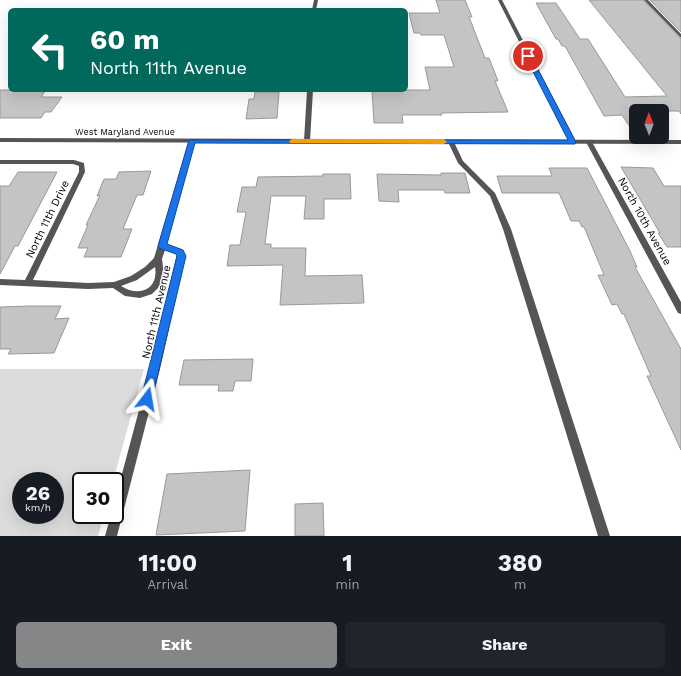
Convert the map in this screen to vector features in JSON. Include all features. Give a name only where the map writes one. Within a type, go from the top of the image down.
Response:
[{"type":"street","points":[[500,0],[573,142]]},
{"type":"street","points":[[646,0],[681,37]]},
{"type":"street","points":[[307,141],[310,92]]},
{"type":"street","name":"West Maryland Avenue","points":[[0,140],[681,142]]},
{"type":"street","points":[[114,285],[128,294],[137,295],[146,294],[156,286],[160,276],[158,259],[192,141]]},
{"type":"street","points":[[451,142],[460,162],[493,195],[507,229],[604,536]]},
{"type":"street","name":"North 10th Avenue","points":[[589,142],[681,310]]},
{"type":"street","name":"North 11th Drive","points":[[0,162],[74,162],[82,165],[82,172],[28,282]]},
{"type":"street","name":"North 11th Avenue","points":[[111,536],[154,369],[181,256],[180,252],[162,246]]},
{"type":"street","points":[[0,282],[28,282],[88,286],[114,285],[134,278],[148,270],[158,259]]},
{"type":"shaded area","points":[[0,369],[144,369],[115,472],[72,472],[72,524],[101,524],[98,536],[0,536]]},
{"type":"building","points":[[436,0],[465,0],[472,17],[469,17],[485,58],[489,58],[498,81],[495,81],[508,112],[402,115],[403,123],[374,123],[372,92],[408,92],[408,90],[430,90],[425,67],[454,67],[444,35],[421,35],[420,33],[414,33],[409,13],[440,13]]},
{"type":"building","points":[[589,0],[643,0],[681,39],[681,114],[679,111],[669,111],[669,104],[629,104],[629,126],[622,115],[604,116],[565,46],[562,46],[558,39],[556,39],[536,3],[556,3],[580,39],[588,39],[625,97],[667,96]]},
{"type":"building","points":[[650,0],[681,0],[681,32]]},
{"type":"building","points":[[0,90],[8,90],[8,92],[45,92],[41,97],[62,97],[51,112],[45,112],[41,118],[0,118]]},
{"type":"building","points":[[255,92],[279,92],[277,118],[246,119],[249,99],[254,99]]},
{"type":"building","points":[[621,167],[653,168],[664,186],[681,186],[681,247],[667,247]]},
{"type":"building","points":[[549,168],[587,168],[630,251],[637,267],[635,267],[681,349],[681,450],[647,376],[651,376],[624,314],[622,314],[617,304],[612,305],[598,275],[604,275],[584,227],[582,227],[579,221],[571,221],[559,193],[502,193],[497,176],[552,176]]},
{"type":"building","points":[[151,171],[143,195],[137,195],[123,229],[132,229],[121,257],[84,257],[88,248],[78,248],[88,225],[86,225],[100,195],[97,196],[104,179],[116,179],[119,172]]},
{"type":"building","points":[[18,172],[57,172],[18,246],[15,246],[0,274],[0,186],[9,186]]},
{"type":"building","points":[[441,173],[465,173],[470,193],[445,193],[444,190],[398,190],[399,202],[379,201],[377,174],[441,175]]},
{"type":"building","points":[[323,174],[350,174],[351,199],[324,199],[324,219],[304,219],[306,196],[271,196],[265,244],[271,244],[271,248],[306,248],[305,276],[362,275],[364,303],[280,305],[283,265],[227,266],[230,245],[240,245],[246,212],[237,212],[242,187],[256,187],[258,177],[323,176]]},
{"type":"building","points":[[61,306],[55,319],[69,318],[54,353],[8,354],[11,349],[0,349],[0,307]]},
{"type":"building","points":[[253,359],[251,381],[235,381],[233,391],[218,391],[219,385],[179,385],[184,360]]},
{"type":"building","points":[[250,470],[245,531],[156,535],[167,474]]},
{"type":"building","points":[[323,503],[324,536],[295,536],[295,504]]},
{"type":"slow traffic","points":[[292,141],[444,142]]},
{"type":"route","points":[[147,399],[181,256],[180,252],[162,246],[192,141],[573,142],[528,56]]}]
